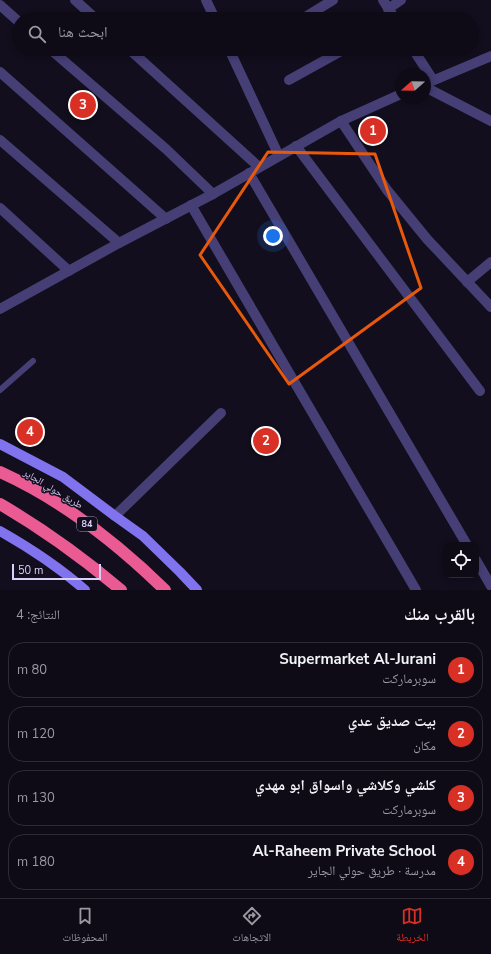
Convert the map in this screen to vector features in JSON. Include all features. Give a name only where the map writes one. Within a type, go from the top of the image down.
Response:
[{"type":"highway","name":"طريق حولي الجاير","points":[[0,472],[49,499],[79,519],[111,542],[141,567],[165,590]]},
{"type":"highway","points":[[0,504],[33,523],[62,543],[121,590]]},
{"type":"main road","points":[[0,444],[63,477],[143,536],[197,590]]},
{"type":"main road","points":[[0,531],[20,542],[51,563],[85,590]]},
{"type":"street","points":[[75,0],[88,12]]},
{"type":"street","points":[[206,0],[212,12]]},
{"type":"street","points":[[313,12],[332,0]]},
{"type":"street","points":[[386,4],[401,0]]},
{"type":"street","points":[[0,5],[12,16]]},
{"type":"street","points":[[58,56],[166,149],[213,194]]},
{"type":"street","points":[[137,56],[259,167]]},
{"type":"street","points":[[232,56],[279,156]]},
{"type":"street","points":[[289,80],[332,56]]},
{"type":"street","points":[[416,56],[421,68]]},
{"type":"street","points":[[431,83],[491,56]]},
{"type":"street","points":[[0,72],[166,219]]},
{"type":"street","points":[[431,86],[491,121]]},
{"type":"street","points":[[0,309],[119,243],[213,194],[341,121],[395,97]]},
{"type":"street","points":[[341,121],[387,190],[427,239],[491,307]]},
{"type":"street","points":[[0,140],[119,243]]},
{"type":"street","points":[[296,146],[480,391]]},
{"type":"street","points":[[249,173],[465,542]]},
{"type":"street","points":[[191,205],[416,590]]},
{"type":"street","points":[[0,208],[68,271]]},
{"type":"street","points":[[467,282],[491,262]]},
{"type":"street","points":[[115,516],[221,413]]},
{"type":"street","points":[[479,565],[491,586]]},
{"type":"lane","points":[[0,390],[33,361]]},
{"type":"highlighted area","points":[[268,152],[375,154],[421,288],[289,384],[200,255]]},
{"type":"place","name":"كلشي وكلاشي واسواق ابو مهدي","points":[[83,105]]},
{"type":"place","name":"Supermarket Al-Jurani","points":[[373,131]]},
{"type":"place","name":"Al-Raheem Private School","points":[[30,432]]},
{"type":"place","name":"بيت صديق عدي","points":[[266,441]]}]
